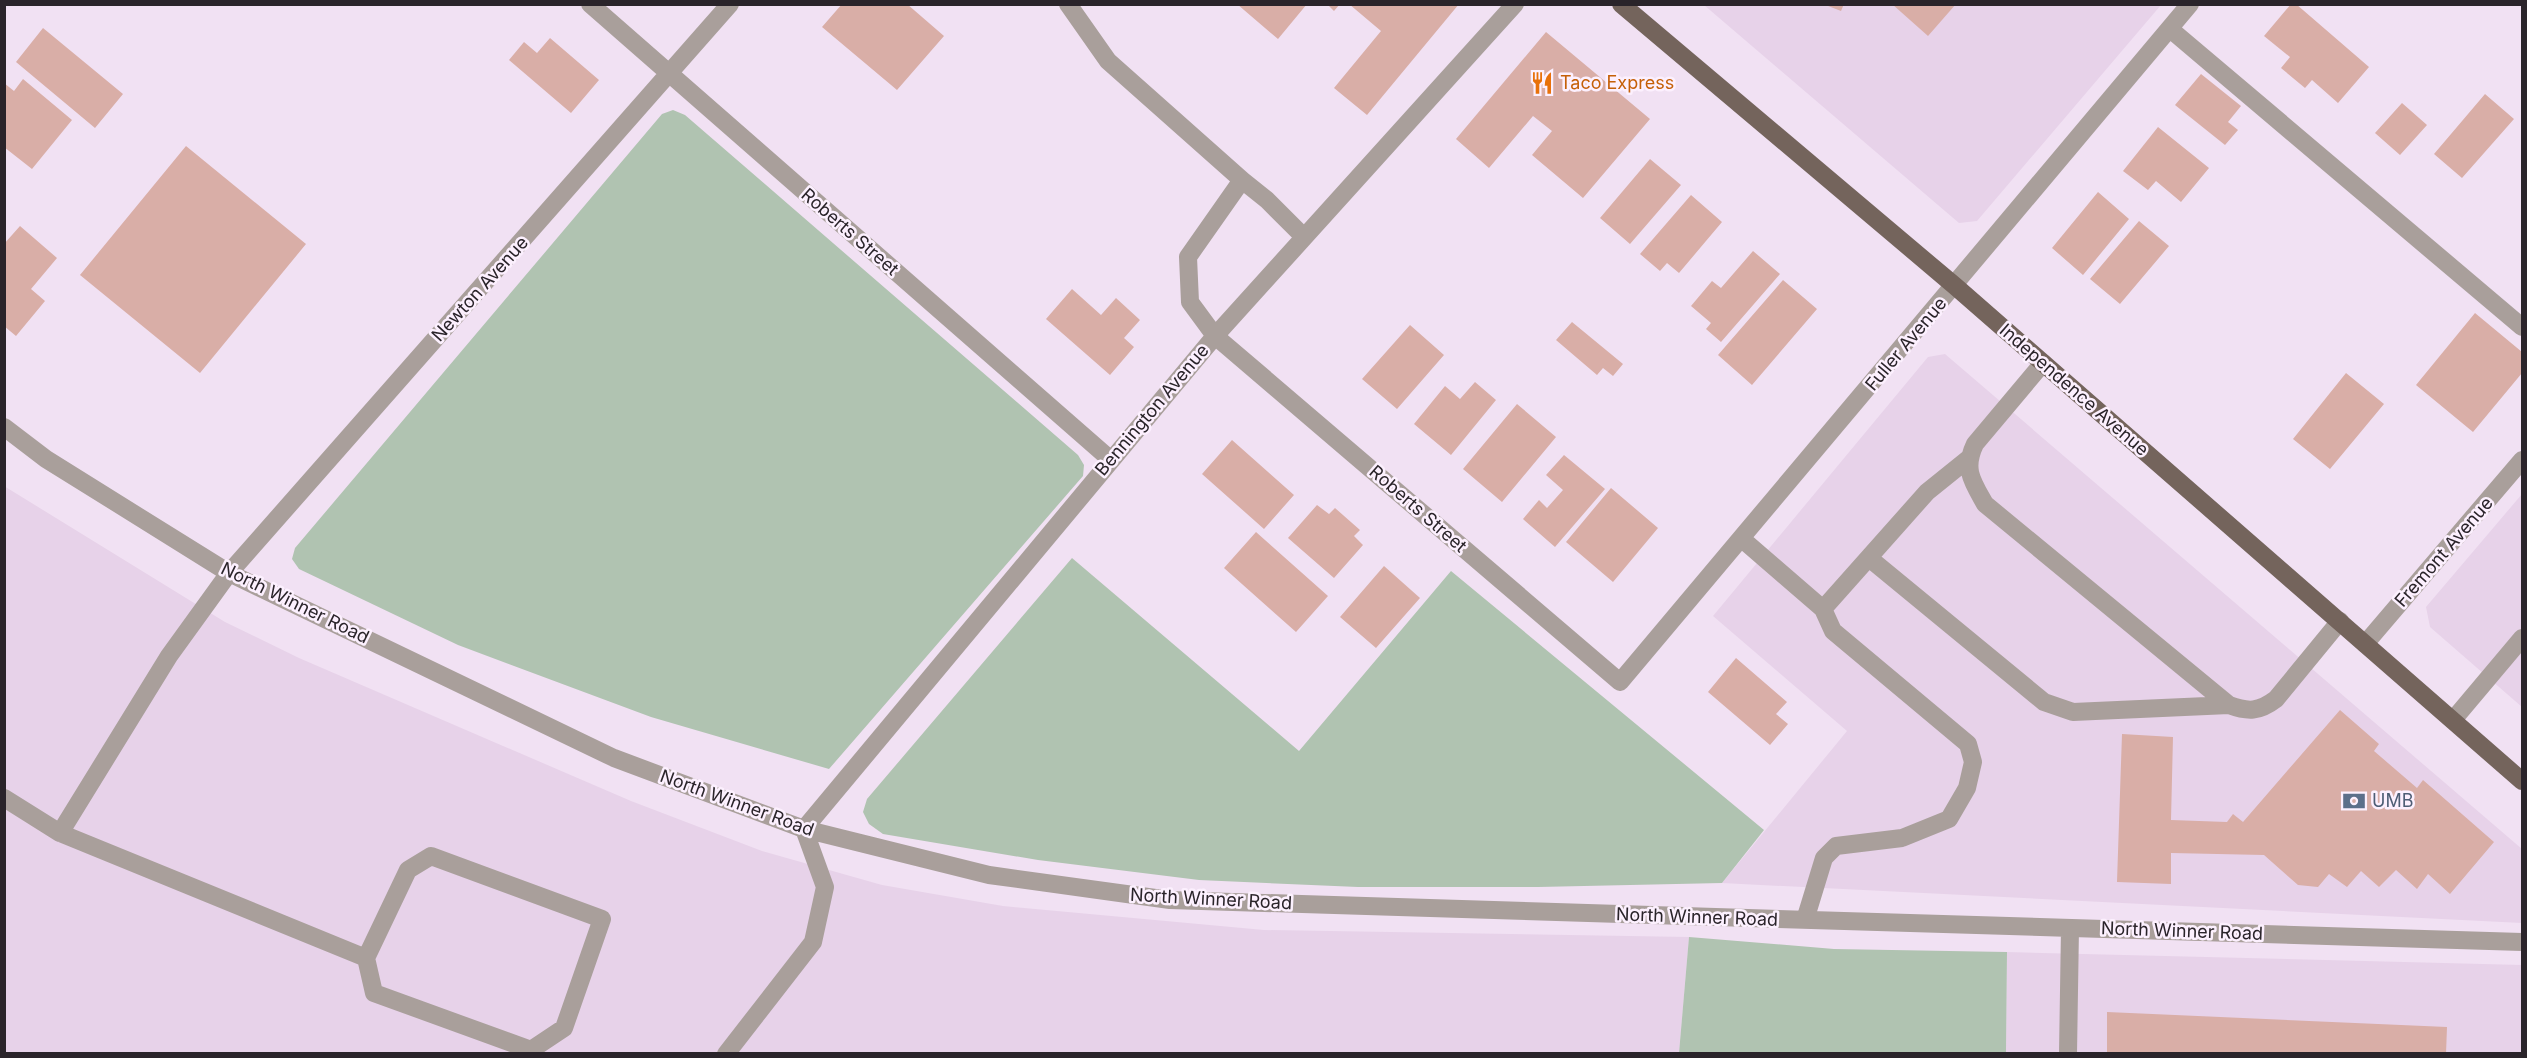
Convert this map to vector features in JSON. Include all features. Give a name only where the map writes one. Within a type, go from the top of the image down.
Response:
[{"type":"main road","name":"Independence Avenue","points":[[1621,4],[1955,286],[2523,780]]},
{"type":"street","name":"Roberts Street","points":[[590,4],[1111,460]]},
{"type":"street","name":"Newton Avenue","points":[[60,833],[169,656],[229,573],[670,75],[730,4]]},
{"type":"street","points":[[1068,4],[1108,61],[1267,200],[1304,237]]},
{"type":"street","name":"Bennington Avenue","points":[[804,829],[1215,336],[1515,4]]},
{"type":"street","name":"Fuller Avenue","points":[[1620,682],[2190,4]]},
{"type":"street","points":[[2170,29],[2523,327]]},
{"type":"street","name":"Roberts Street","points":[[1242,180],[1188,257],[1190,302],[1215,336],[1620,682]]},
{"type":"street","points":[[1823,609],[1927,492],[1968,459],[1976,444],[2043,363]]},
{"type":"street","name":"North Winner Road","points":[[4,427],[46,459],[229,573],[614,758],[804,829],[989,875],[1170,900],[2523,942]]},
{"type":"street","points":[[1968,459],[1971,479],[1984,504],[2229,705],[2247,712],[2264,708],[2276,699],[2340,621]]},
{"type":"street","name":"Fremont Avenue","points":[[2366,644],[2523,460]]},
{"type":"street","points":[[1742,539],[1823,609],[1833,631],[1968,744],[1973,762],[1967,788],[1949,819],[1902,838],[1836,846],[1824,858],[1805,920]]},
{"type":"street","points":[[1869,558],[2044,702],[2073,712],[2229,705]]},
{"type":"street","points":[[2454,720],[2523,638]]},
{"type":"street","points":[[4,798],[60,833],[366,958]]},
{"type":"street","points":[[726,1053],[813,942],[825,886],[804,829]]},
{"type":"street","points":[[431,856],[602,918],[564,1028],[531,1050],[374,993],[366,958],[408,870],[431,856]]},
{"type":"street","points":[[2068,1053],[2070,928]]},
{"type":"shaded area","points":[[1704,5],[2161,5],[1977,221],[1959,223]]},
{"type":"shaded area","points":[[1945,354],[2522,849],[2522,923],[1722,883],[1847,731],[1713,616],[1928,357]]},
{"type":"shaded area","points":[[4,486],[225,622],[299,658],[631,801],[762,851],[882,885],[1003,906],[1264,930],[1689,937],[1679,1053],[5,1053]]},
{"type":"shaded area","points":[[2522,494],[2522,707],[2430,627],[2426,607]]},
{"type":"shaded area","points":[[2007,952],[2522,965],[2522,1053],[2006,1054]]},
{"type":"green space","points":[[673,110],[685,115],[1078,455],[1084,465],[1083,476],[829,769],[651,717],[458,645],[299,569],[292,559],[295,548],[662,114]]},
{"type":"green space","points":[[1072,558],[1299,751],[1451,571],[1764,830],[1722,883],[1538,887],[1358,887],[1199,880],[1038,860],[883,834],[869,824],[863,812],[867,799]]},
{"type":"green space","points":[[1689,937],[1834,949],[2007,952],[2006,1053],[1679,1053]]},
{"type":"building","points":[[842,4],[907,4],[944,36],[897,90],[822,27]]},
{"type":"building","points":[[1237,4],[1307,4],[1278,39]]},
{"type":"building","points":[[1327,4],[1340,4],[1334,11]]},
{"type":"building","points":[[1349,4],[1459,4],[1367,115],[1334,88],[1381,31]]},
{"type":"building","points":[[1823,4],[1844,4],[1841,11]]},
{"type":"building","points":[[1892,4],[1956,4],[1928,36]]},
{"type":"building","points":[[2291,4],[2296,4],[2369,67],[2338,103],[2312,80],[2305,88],[2281,68],[2290,57],[2264,36]]},
{"type":"building","points":[[43,28],[123,94],[95,128],[16,62]]},
{"type":"building","points":[[1546,32],[1650,119],[1583,198],[1532,155],[1552,131],[1533,116],[1489,168],[1456,139]]},
{"type":"building","points":[[550,38],[599,80],[571,113],[509,60],[524,42],[537,53]]},
{"type":"building","points":[[2201,74],[2241,106],[2228,122],[2238,130],[2225,145],[2175,105]]},
{"type":"building","points":[[23,79],[72,120],[32,169],[4,147],[4,83],[14,91]]},
{"type":"building","points":[[2485,94],[2514,119],[2462,178],[2434,154]]},
{"type":"building","points":[[2402,103],[2427,125],[2400,155],[2375,133]]},
{"type":"building","points":[[2158,127],[2209,168],[2181,202],[2156,181],[2148,190],[2123,171]]},
{"type":"building","points":[[186,146],[306,244],[200,373],[80,275]]},
{"type":"building","points":[[1650,159],[1681,185],[1630,244],[1600,218]]},
{"type":"building","points":[[2098,192],[2129,219],[2083,275],[2052,248]]},
{"type":"building","points":[[1691,195],[1722,222],[1679,273],[1667,263],[1660,271],[1640,254]]},
{"type":"building","points":[[2139,221],[2169,246],[2120,304],[2090,279]]},
{"type":"building","points":[[20,226],[57,258],[31,289],[45,301],[16,336],[4,326],[4,244]]},
{"type":"building","points":[[1753,251],[1780,274],[1721,342],[1706,329],[1711,323],[1691,306],[1712,281],[1721,288]]},
{"type":"building","points":[[1783,280],[1817,309],[1752,385],[1718,355]]},
{"type":"building","points":[[1072,289],[1101,315],[1116,298],[1140,320],[1124,338],[1134,347],[1110,375],[1046,319]]},
{"type":"building","points":[[2475,313],[2522,352],[2522,373],[2473,432],[2416,385]]},
{"type":"building","points":[[1572,322],[1623,364],[1613,376],[1603,368],[1597,375],[1556,340]]},
{"type":"building","points":[[1410,325],[1444,355],[1397,409],[1362,379]]},
{"type":"building","points":[[2346,373],[2384,404],[2330,469],[2293,439]]},
{"type":"building","points":[[1475,382],[1496,400],[1451,455],[1414,424],[1445,386],[1460,399]]},
{"type":"building","points":[[1517,404],[1556,437],[1502,502],[1463,469]]},
{"type":"building","points":[[1232,440],[1294,495],[1264,529],[1202,474]]},
{"type":"building","points":[[1564,455],[1605,489],[1555,547],[1523,519],[1539,500],[1547,508],[1563,490],[1546,475]]},
{"type":"building","points":[[1611,488],[1658,528],[1613,582],[1566,542]]},
{"type":"building","points":[[1317,505],[1329,514],[1335,508],[1360,530],[1354,536],[1363,545],[1334,578],[1288,538]]},
{"type":"building","points":[[1256,532],[1328,596],[1296,632],[1224,568]]},
{"type":"building","points":[[1384,566],[1420,598],[1376,648],[1340,617]]},
{"type":"building","points":[[1736,658],[1787,702],[1776,714],[1788,724],[1770,745],[1708,692]]},
{"type":"building","name":"UMB","points":[[2340,710],[2379,744],[2374,751],[2417,788],[2423,780],[2494,842],[2450,894],[2428,874],[2417,889],[2396,870],[2379,887],[2361,871],[2347,887],[2329,874],[2318,887],[2298,885],[2264,855],[2171,853],[2171,884],[2117,882],[2122,734],[2173,737],[2171,820],[2227,822],[2233,814],[2243,822]]},
{"type":"building","points":[[2107,1012],[2447,1027],[2446,1054],[2107,1054]]},
{"type":"place","name":"Taco Express","points":[[1542,83]]},
{"type":"place","name":"UMB","points":[[2354,801]]}]
